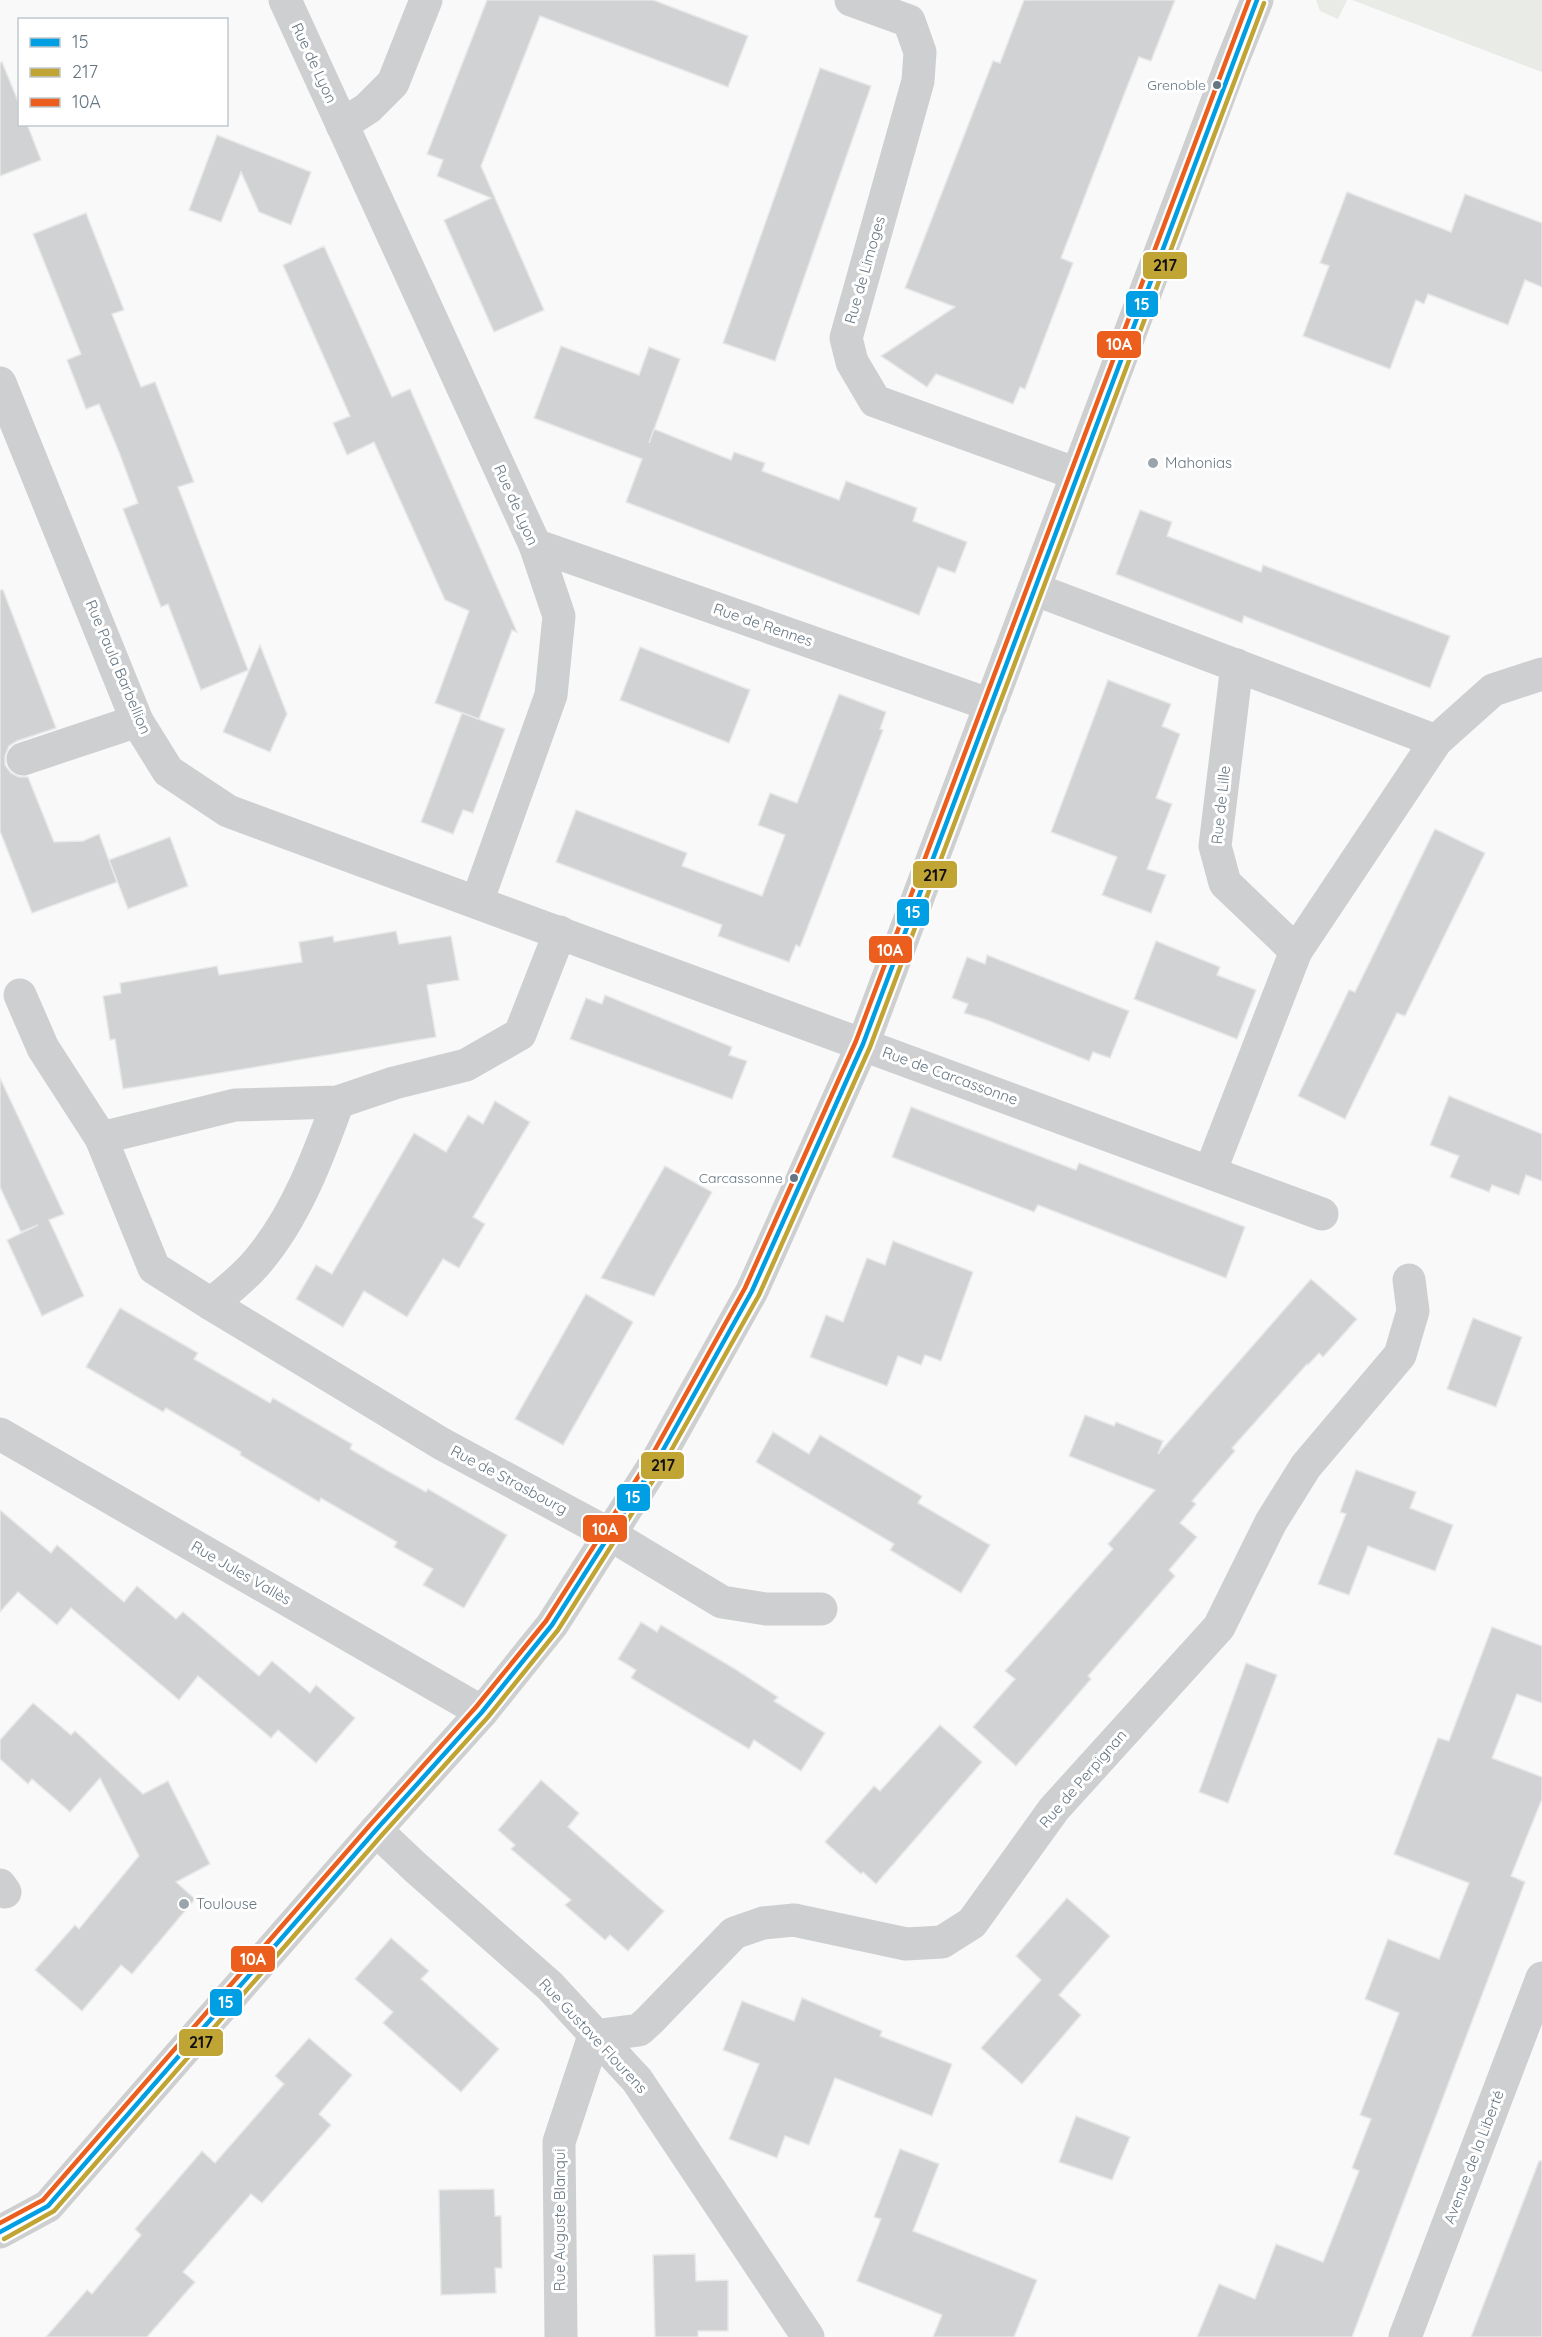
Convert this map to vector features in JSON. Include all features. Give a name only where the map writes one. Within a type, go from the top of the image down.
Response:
[{"type":"street","name":"Rue de Lyon","points":[[285,0],[535,545],[559,616],[551,695],[477,902]]},
{"type":"street","points":[[342,125],[368,108],[393,83],[426,0]]},
{"type":"street","name":"Rue de Limoges","points":[[851,0],[909,21],[920,52],[918,81],[846,338],[852,362],[875,401],[1077,474]]},
{"type":"street","points":[[0,2232],[48,2206],[482,1712],[552,1625],[658,1459],[752,1291],[863,1044],[1257,0]]},
{"type":"street","name":"Rue Paula Barbellion","points":[[0,383],[137,721],[168,771],[228,811],[477,902]]},
{"type":"street","name":"Rue de Rennes","points":[[535,545],[991,705]]},
{"type":"street","points":[[1034,589],[1436,741]]},
{"type":"street","name":"Rue de Lille","points":[[1237,665],[1215,846],[1225,882],[1296,951]]},
{"type":"street","points":[[1210,1172],[1296,951],[1436,741],[1492,690],[1542,674]]},
{"type":"street","points":[[23,759],[137,721]]},
{"type":"street","name":"Rue de Carcassonne","points":[[477,902],[1322,1214]]},
{"type":"street","points":[[101,1138],[236,1105],[338,1102],[394,1083],[466,1065],[520,1034],[560,932]]},
{"type":"street","name":"Rue de Strasbourg","points":[[20,995],[43,1048],[101,1138],[154,1268],[442,1444],[611,1535],[722,1602],[766,1610],[821,1609]]},
{"type":"street","points":[[211,1304],[235,1285],[259,1260],[292,1210],[321,1147],[338,1102]]},
{"type":"street","name":"Rue de Perpignan","points":[[594,2036],[639,2030],[734,1933],[763,1923],[794,1920],[906,1944],[942,1942],[972,1923],[1054,1809],[1219,1628],[1271,1522],[1306,1466],[1400,1355],[1413,1311],[1409,1280]]},
{"type":"street","name":"Rue Jules Vallès","points":[[0,1434],[482,1712]]},
{"type":"street","name":"Rue Gustave Flourens","points":[[376,1830],[550,1986],[642,2087],[808,2337]]},
{"type":"street","name":"Avenue de la Liberté","points":[[1405,2337],[1542,1978]]},
{"type":"street","name":"Rue Auguste Blanqui","points":[[561,2337],[559,2142],[594,2036]]},
{"type":"shaded area","points":[[1316,0],[1347,0],[1338,19],[1320,11]]},
{"type":"shaded area","points":[[1352,0],[1542,0],[1542,72]]},
{"type":"building","points":[[487,0],[653,0],[748,36],[728,87],[540,16],[481,166],[544,310],[494,332],[444,220],[491,198],[437,176],[443,160],[427,154]]},
{"type":"building","points":[[1024,0],[1175,0],[1151,61],[1139,57],[1061,258],[1073,263],[1025,389],[1020,387],[1013,404],[936,374],[927,387],[881,356],[955,307],[905,288],[993,61],[1000,63]]},
{"type":"building","points":[[2,62],[18,101],[18,126],[28,126],[41,160],[0,176],[0,63]]},
{"type":"building","points":[[820,68],[871,86],[775,361],[723,343]]},
{"type":"building","points":[[217,135],[311,172],[291,225],[259,212],[241,172],[221,222],[189,210]]},
{"type":"building","points":[[1347,192],[1451,232],[1465,194],[1542,223],[1542,287],[1525,280],[1508,325],[1428,294],[1424,304],[1416,300],[1390,369],[1303,336],[1329,266],[1320,263]]},
{"type":"building","points":[[86,213],[124,310],[112,314],[141,387],[155,382],[194,482],[178,487],[248,670],[201,690],[168,604],[161,607],[123,509],[138,503],[119,452],[99,404],[86,409],[67,360],[81,354],[33,234]]},
{"type":"building","points":[[324,246],[392,397],[410,389],[517,632],[512,630],[479,719],[435,703],[469,611],[445,600],[374,442],[347,455],[333,423],[350,416],[283,265]]},
{"type":"building","points":[[561,346],[639,375],[649,347],[680,359],[654,429],[731,460],[734,452],[765,463],[762,471],[839,500],[846,481],[917,508],[913,521],[967,542],[955,573],[938,567],[919,615],[626,502],[642,459],[534,418]]},
{"type":"building","points":[[1140,510],[1172,522],[1167,536],[1261,572],[1263,565],[1450,636],[1430,688],[1244,616],[1242,623],[1116,574]]},
{"type":"building","points":[[0,590],[3,590],[56,728],[17,741],[9,746],[5,756],[5,765],[11,773],[19,777],[28,777],[54,842],[83,841],[99,834],[117,882],[32,913],[0,831]]},
{"type":"building","points":[[260,645],[287,714],[270,752],[223,732]]},
{"type":"building","points":[[640,647],[750,690],[729,743],[620,700]]},
{"type":"building","points":[[1108,680],[1171,704],[1162,726],[1180,734],[1156,798],[1172,804],[1147,869],[1166,875],[1151,913],[1102,895],[1117,857],[1051,832]]},
{"type":"building","points":[[839,694],[886,712],[880,729],[883,730],[800,947],[796,945],[789,962],[718,936],[722,925],[556,862],[576,810],[687,853],[682,866],[762,896],[785,835],[758,825],[770,793],[797,803]]},
{"type":"building","points":[[462,713],[505,729],[473,813],[463,810],[453,834],[421,822]]},
{"type":"building","points":[[1435,829],[1485,853],[1405,1016],[1397,1013],[1345,1119],[1298,1096],[1349,990],[1355,992]]},
{"type":"building","points":[[170,837],[188,886],[128,909],[109,860]]},
{"type":"building","points":[[396,931],[399,944],[451,936],[459,980],[427,985],[436,1037],[123,1089],[115,1039],[110,1040],[103,996],[121,993],[120,983],[217,966],[219,975],[302,962],[299,942],[333,936],[334,942]]},
{"type":"building","points":[[1156,941],[1220,967],[1217,975],[1256,990],[1237,1039],[1134,999]]},
{"type":"building","points":[[987,955],[1129,1011],[1110,1058],[1093,1052],[1089,1061],[964,1013],[968,1004],[952,998],[967,957],[985,964]]},
{"type":"building","points":[[605,995],[732,1047],[729,1055],[747,1061],[732,1099],[570,1039],[586,998],[602,1004]]},
{"type":"building","points":[[0,1078],[64,1214],[49,1220],[84,1296],[42,1316],[7,1240],[38,1225],[21,1232],[0,1187]]},
{"type":"building","points":[[1449,1096],[1542,1134],[1542,1181],[1526,1175],[1519,1195],[1492,1185],[1489,1192],[1450,1177],[1459,1156],[1430,1145]]},
{"type":"building","points":[[495,1101],[530,1122],[473,1217],[485,1224],[459,1268],[443,1259],[407,1317],[364,1291],[343,1327],[296,1299],[316,1265],[332,1274],[414,1133],[446,1152],[468,1115],[483,1124]]},
{"type":"building","points":[[911,1107],[1076,1170],[1079,1163],[1245,1227],[1226,1278],[1038,1205],[1034,1212],[892,1157]]},
{"type":"building","points":[[665,1166],[712,1192],[654,1296],[601,1278]]},
{"type":"building","points":[[893,1241],[973,1272],[941,1361],[925,1355],[921,1365],[898,1356],[887,1386],[810,1357],[826,1315],[843,1322],[867,1258],[885,1265]]},
{"type":"building","points":[[1311,1279],[1357,1319],[1323,1357],[1319,1353],[1307,1364],[1232,1448],[1235,1451],[1192,1501],[1196,1504],[1180,1523],[1197,1537],[1169,1570],[1175,1576],[1088,1676],[1091,1679],[1016,1766],[973,1727],[1015,1679],[1005,1671],[1113,1549],[1108,1544],[1155,1490],[1069,1456],[1085,1415],[1114,1426],[1116,1422],[1163,1441],[1158,1454]]},
{"type":"building","points":[[586,1294],[633,1322],[563,1445],[515,1419]]},
{"type":"building","points":[[120,1308],[198,1353],[194,1359],[270,1403],[273,1398],[352,1444],[350,1449],[426,1492],[428,1489],[507,1535],[464,1608],[423,1585],[433,1569],[394,1547],[397,1542],[321,1498],[319,1502],[166,1408],[163,1412],[86,1367]]},
{"type":"building","points":[[1473,1318],[1522,1337],[1496,1407],[1447,1389]]},
{"type":"building","points":[[773,1432],[809,1454],[820,1435],[922,1496],[918,1503],[990,1545],[961,1593],[890,1550],[894,1544],[756,1462]]},
{"type":"building","points":[[1356,1470],[1416,1492],[1410,1508],[1453,1525],[1435,1571],[1368,1546],[1349,1595],[1318,1584],[1346,1514],[1340,1512]]},
{"type":"building","points":[[0,1510],[51,1553],[57,1545],[124,1602],[137,1586],[176,1619],[183,1612],[259,1676],[272,1661],[310,1693],[316,1685],[355,1718],[316,1763],[278,1730],[271,1738],[198,1676],[179,1700],[71,1608],[57,1625],[18,1592],[0,1612]]},
{"type":"building","points":[[641,1622],[657,1632],[661,1625],[735,1669],[778,1697],[774,1701],[825,1733],[801,1771],[754,1740],[749,1749],[631,1678],[636,1670],[618,1659]]},
{"type":"building","points":[[1492,1627],[1542,1646],[1542,1703],[1517,1694],[1492,1758],[1542,1777],[1542,1799],[1511,1876],[1525,1882],[1352,2337],[1197,2337],[1219,2284],[1255,2299],[1276,2244],[1323,2262],[1359,2171],[1352,2168],[1371,2119],[1360,2115],[1399,2013],[1365,1999],[1388,1939],[1439,1959],[1469,1883],[1394,1854],[1438,1738],[1449,1741]]},
{"type":"building","points":[[1246,1663],[1277,1675],[1228,1803],[1199,1792]]},
{"type":"building","points":[[33,1703],[71,1735],[75,1731],[143,1794],[168,1781],[210,1864],[176,1882],[195,1899],[132,1974],[121,1965],[82,2011],[35,1970],[75,1925],[79,1929],[139,1856],[100,1778],[70,1812],[32,1779],[28,1784],[0,1759],[0,1740]]},
{"type":"building","points":[[940,1725],[982,1762],[876,1884],[863,1872],[861,1874],[825,1842],[874,1786],[880,1791]]},
{"type":"building","points":[[541,1780],[579,1813],[568,1827],[664,1911],[628,1951],[610,1935],[605,1940],[565,1905],[571,1900],[511,1849],[515,1845],[498,1830]]},
{"type":"building","points":[[1067,1898],[1110,1936],[1059,1995],[1081,2015],[1022,2084],[981,2048],[1041,1980],[1016,1956]]},
{"type":"building","points":[[391,1938],[429,1971],[421,1979],[499,2049],[461,2092],[383,2023],[393,2012],[355,1979]]},
{"type":"building","points":[[802,1998],[882,2031],[880,2036],[952,2064],[932,2116],[835,2078],[809,2145],[785,2136],[777,2158],[729,2139],[759,2064],[723,2050],[742,2001],[794,2021]]},
{"type":"building","points":[[309,2038],[352,2075],[319,2114],[331,2125],[262,2203],[251,2194],[183,2272],[195,2282],[147,2337],[46,2337],[87,2290],[92,2294],[141,2235],[135,2229],[202,2151],[215,2163],[284,2084],[275,2076]]},
{"type":"building","points":[[1076,2116],[1130,2137],[1112,2180],[1059,2162]]},
{"type":"building","points":[[900,2149],[939,2164],[913,2231],[1037,2280],[1014,2337],[933,2337],[942,2315],[857,2281],[881,2219],[874,2217]]},
{"type":"building","points":[[1539,2161],[1542,2161],[1542,2337],[1471,2337]]},
{"type":"building","points":[[494,2189],[495,2216],[501,2216],[502,2268],[495,2268],[496,2293],[441,2295],[439,2190]]},
{"type":"building","points":[[695,2254],[696,2281],[728,2280],[728,2331],[698,2331],[698,2337],[655,2337],[653,2255]]},
{"type":"transit line","name":"10A","points":[[0,2223],[43,2200],[476,1707],[546,1621],[652,1455],[745,1288],[856,1041],[1249,0]]},
{"type":"transit line","name":"15","points":[[0,2232],[48,2206],[482,1712],[552,1625],[658,1459],[752,1291],[863,1044],[1257,0]]},
{"type":"transit line","name":"217","points":[[4,2239],[54,2211],[488,1717],[558,1630],[664,1463],[759,1295],[870,1047],[1264,3]]},
{"type":"place","name":"Grenoble","points":[[1217,85]]},
{"type":"place","name":"Mahonias","points":[[1153,463]]},
{"type":"place","name":"Carcassonne","points":[[794,1178]]},
{"type":"place","name":"Toulouse","points":[[184,1904]]}]
